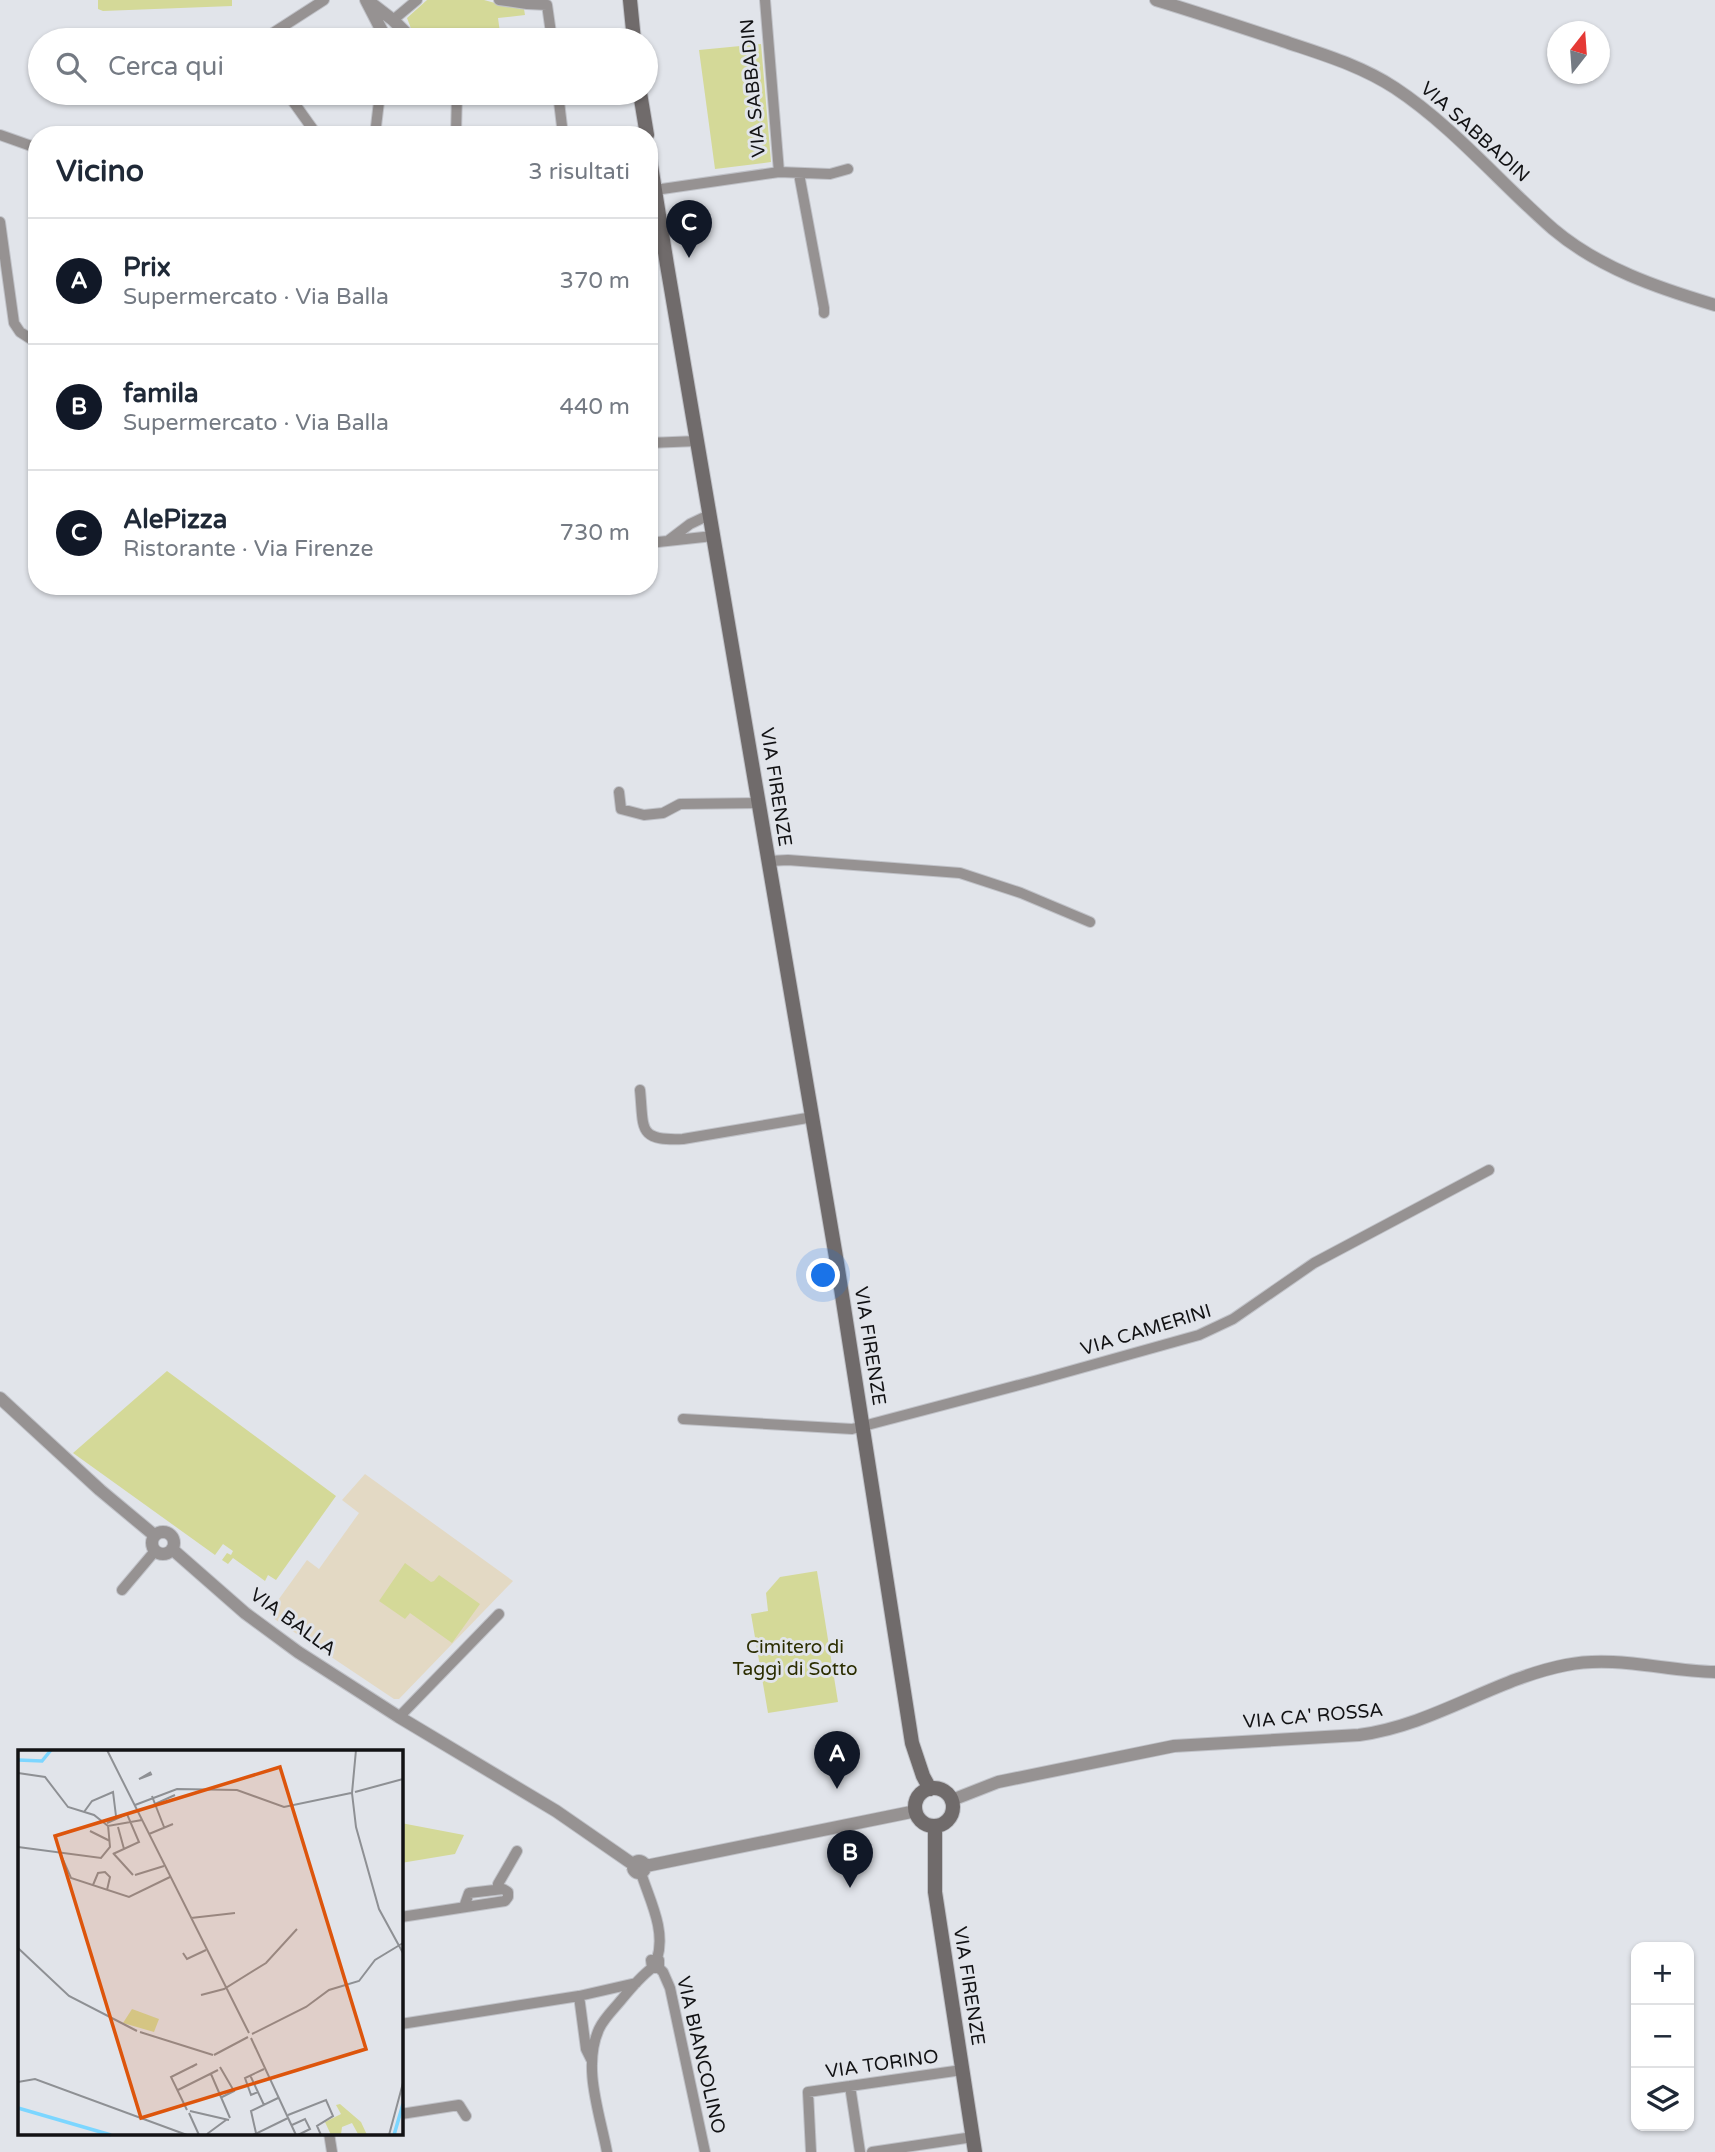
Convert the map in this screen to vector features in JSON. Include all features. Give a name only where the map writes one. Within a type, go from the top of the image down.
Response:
[{"type":"main road","points":[[630,0],[633,28]]},
{"type":"main road","points":[[642,105],[646,126]]},
{"type":"main road","name":"VIA FIRENZE","points":[[658,218],[813,1117],[912,1743],[930,1789]]},
{"type":"main road","points":[[930,1789],[946,1792],[952,1800],[950,1818],[941,1825],[923,1822],[916,1811],[920,1795],[930,1789]]},
{"type":"main road","name":"VIA FIRENZE","points":[[935,1826],[935,1892],[975,2152]]},
{"type":"street","points":[[281,28],[324,0]]},
{"type":"street","points":[[367,0],[402,28]]},
{"type":"street","points":[[367,0],[381,28]]},
{"type":"street","points":[[395,28],[395,21],[417,0]]},
{"type":"street","points":[[499,0],[547,5],[550,28]]},
{"type":"street","name":"VIA SABBADIN","points":[[765,0],[779,172]]},
{"type":"street","name":"VIA SABBADIN","points":[[1156,0],[1318,52],[1366,71],[1421,106],[1554,230],[1580,248],[1621,271],[1660,288],[1715,305]]},
{"type":"street","points":[[296,105],[311,126]]},
{"type":"street","points":[[377,126],[379,105]]},
{"type":"street","points":[[456,126],[457,105]]},
{"type":"street","points":[[559,105],[562,126]]},
{"type":"street","points":[[0,135],[28,145]]},
{"type":"street","points":[[658,183],[779,172],[830,174],[848,169]]},
{"type":"street","points":[[799,174],[824,313]]},
{"type":"street","points":[[0,222],[14,323],[28,337]]},
{"type":"street","points":[[658,443],[697,441]]},
{"type":"street","points":[[669,540],[709,514]]},
{"type":"street","points":[[658,542],[713,536]]},
{"type":"street","points":[[619,792],[621,809],[644,815],[663,813],[680,804],[760,803]]},
{"type":"street","points":[[769,861],[788,860],[960,873],[1021,893],[1090,922]]},
{"type":"street","points":[[640,1090],[643,1128],[649,1136],[662,1140],[683,1139],[813,1117]]},
{"type":"street","name":"VIA CAMERINI","points":[[863,1426],[1038,1380],[1218,1328],[1314,1262],[1489,1170]]},
{"type":"street","points":[[0,1398],[90,1481],[154,1535]]},
{"type":"street","name":"VIA FIRENZE","points":[[682,1419],[844,1429],[863,1426]]},
{"type":"street","points":[[158,1532],[170,1533],[174,1544],[172,1549],[161,1554],[155,1551],[151,1544],[154,1535],[158,1532]]},
{"type":"street","name":"VIA BALLA","points":[[172,1549],[261,1626],[399,1717],[556,1811],[640,1868]]},
{"type":"street","points":[[122,1590],[155,1551]]},
{"type":"street","points":[[399,1717],[499,1614]]},
{"type":"street","name":"VIA CA' ROSSA","points":[[952,1800],[998,1782],[1174,1746],[1383,1732],[1411,1724],[1500,1687],[1563,1665],[1598,1661],[1715,1672]]},
{"type":"street","points":[[592,2061],[598,2031],[606,2017],[656,1965],[661,1938],[659,1925],[640,1868],[916,1811]]},
{"type":"street","points":[[402,1917],[505,1901],[509,1896],[508,1892],[499,1889],[498,1884],[517,1851]]},
{"type":"street","name":"VIA BIANCOLINO","points":[[656,1965],[663,1972],[670,1987],[705,2152]]},
{"type":"street","points":[[402,2024],[602,1992],[636,1983]]},
{"type":"street","points":[[602,1992],[613,1995],[618,2004]]},
{"type":"street","points":[[579,1996],[586,2049],[592,2061],[607,2152]]},
{"type":"street","points":[[582,2012],[588,2027],[598,2031]]},
{"type":"street","name":"VIA TORINO","points":[[811,2152],[807,2092],[962,2070]]},
{"type":"street","points":[[850,2086],[860,2152]]},
{"type":"street","points":[[402,2114],[459,2105],[466,2116]]},
{"type":"street","points":[[329,2134],[332,2152]]},
{"type":"street","points":[[872,2152],[973,2137]]},
{"type":"shaded area","points":[[365,1474],[513,1581],[399,1699],[394,1699],[270,1614],[307,1560],[319,1569],[359,1513],[342,1500]]},
{"type":"green space","points":[[98,0],[232,0],[232,6],[103,11],[98,9]]},
{"type":"green space","points":[[427,0],[484,0],[524,9],[525,15],[498,18],[499,28],[411,28],[407,18]]},
{"type":"green space","points":[[761,44],[771,162],[715,169],[699,50]]},
{"type":"green space","points":[[167,1371],[336,1496],[276,1580],[268,1575],[265,1581],[233,1558],[228,1564],[222,1560],[227,1553],[231,1555],[233,1551],[223,1544],[215,1555],[73,1453]]},
{"type":"green space","points":[[405,1563],[431,1582],[439,1575],[480,1604],[452,1643],[410,1613],[405,1619],[379,1601]]},
{"type":"green space","name":"Cimitero di Taggì di Sotto","points":[[817,1571],[838,1702],[768,1713],[751,1614],[768,1611],[766,1593],[780,1577]]},
{"type":"green space","points":[[402,1823],[464,1835],[455,1854],[402,1863]]},
{"type":"place","name":"AlePizza","points":[[689,258]]},
{"type":"place","name":"Prix","points":[[837,1789]]},
{"type":"place","name":"famila","points":[[850,1888]]}]
